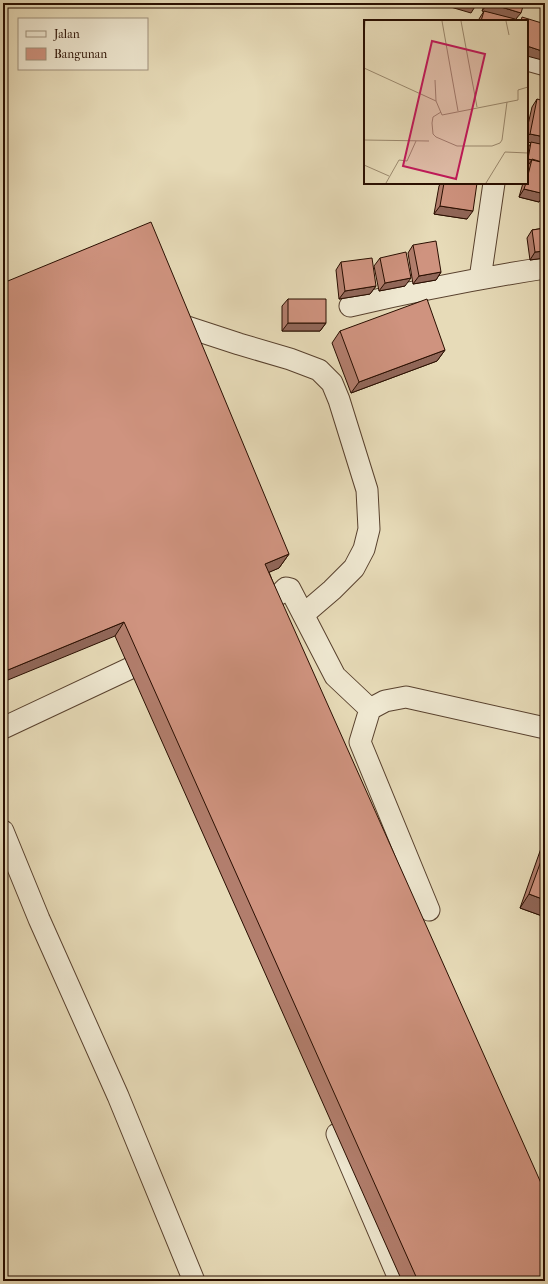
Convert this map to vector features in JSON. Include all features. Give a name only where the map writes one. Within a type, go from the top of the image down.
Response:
[{"type":"street","points":[[528,60],[545,65]]},
{"type":"street","points":[[480,279],[494,184]]},
{"type":"street","points":[[350,306],[480,279],[545,268]]},
{"type":"street","points":[[154,323],[184,326],[290,359],[319,370],[332,383],[339,400],[367,490],[369,529],[364,549],[354,568],[332,590],[304,614]]},
{"type":"street","points":[[240,614],[281,594],[286,588],[290,589],[335,676],[370,709]]},
{"type":"street","points":[[3,728],[140,673],[172,648]]},
{"type":"street","points":[[430,910],[360,742],[370,709],[385,701],[406,697],[545,728]]},
{"type":"street","points":[[3,831],[39,919],[118,1096],[194,1281]]},
{"type":"street","points":[[329,1114],[400,1281]]},
{"type":"building","points":[[488,3],[524,3],[521,13]]},
{"type":"building","points":[[484,11],[515,19],[515,20],[481,20]]},
{"type":"building","points":[[522,17],[545,24],[545,52],[528,46],[528,20],[521,20]]},
{"type":"building","points":[[537,99],[545,101],[545,137],[530,134]]},
{"type":"building","points":[[531,142],[545,145],[545,163],[528,159]]},
{"type":"building","points":[[532,159],[545,163],[545,194],[524,189],[526,184],[528,184],[528,175]]},
{"type":"building","points":[[444,184],[477,184],[473,211],[440,206]]},
{"type":"building","points":[[151,222],[289,554],[265,564],[545,1192],[545,1281],[418,1281],[124,622],[3,672],[3,283]]},
{"type":"building","points":[[545,228],[545,251],[535,252],[532,230]]},
{"type":"building","points":[[436,241],[441,272],[419,276],[413,245]]},
{"type":"building","points":[[406,252],[411,278],[385,283],[380,258]]},
{"type":"building","points":[[372,258],[376,286],[345,291],[341,262]]},
{"type":"building","points":[[288,299],[326,299],[326,323],[288,323]]},
{"type":"building","points":[[427,299],[445,350],[359,382],[340,331]]},
{"type":"building","points":[[545,850],[545,900],[529,894]]}]
